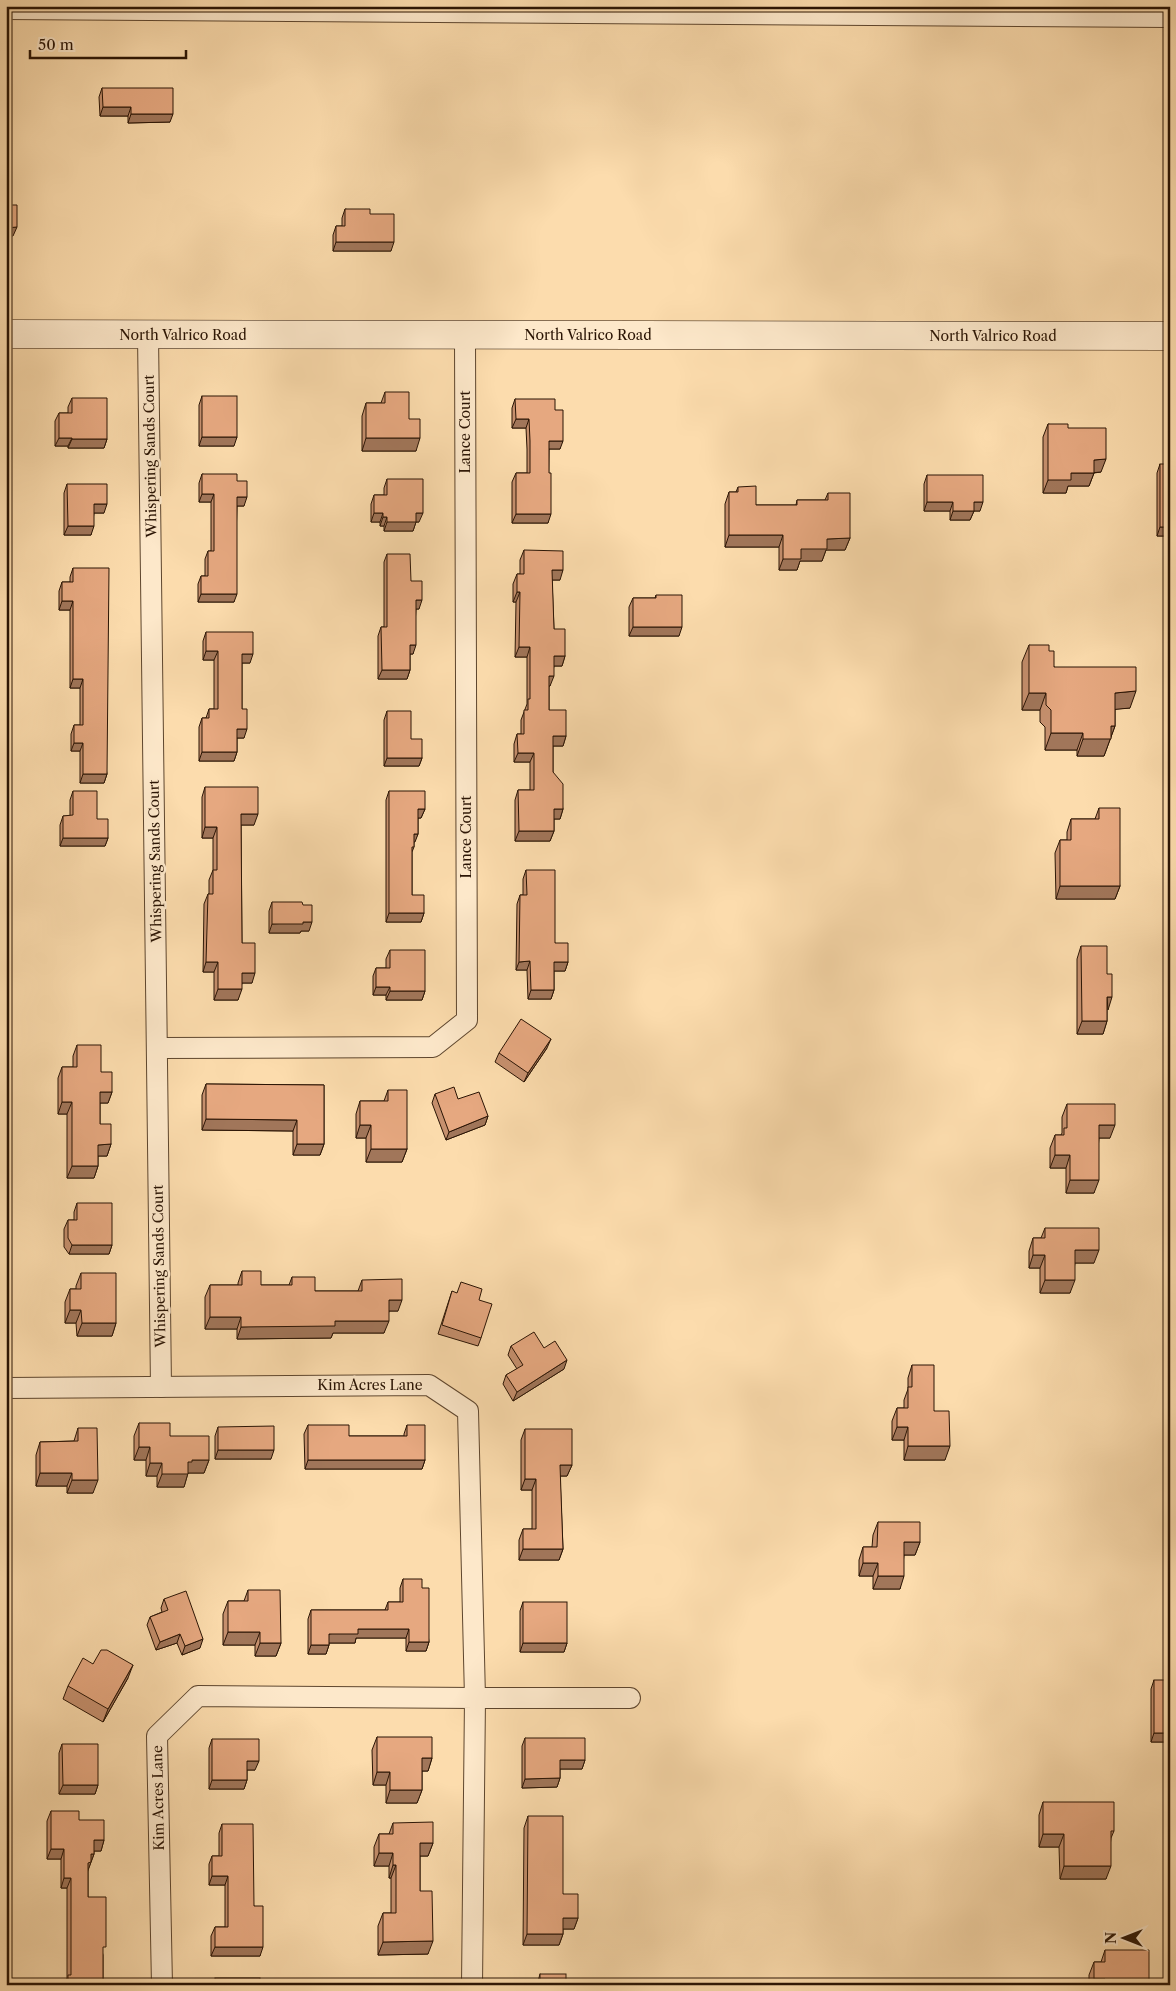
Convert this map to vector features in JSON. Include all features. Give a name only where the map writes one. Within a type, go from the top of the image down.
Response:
[{"type":"street","points":[[6,10],[1170,17]]},
{"type":"street","name":"North Valrico Road","points":[[6,334],[1170,336]]},
{"type":"street","name":"Whispering Sands Court","points":[[148,335],[160,1387]]},
{"type":"street","name":"Lance Court","points":[[157,1048],[434,1047],[467,1020],[465,335]]},
{"type":"street","name":"Kim Acres Lane","points":[[6,1388],[429,1384],[468,1411],[475,1698],[472,1985]]},
{"type":"street","name":"Kim Acres Lane","points":[[162,1985],[157,1736],[198,1696],[630,1698]]},
{"type":"building","points":[[102,88],[173,88],[173,114],[131,114],[131,107],[103,107]]},
{"type":"building","points":[[6,205],[17,205],[17,227],[6,228]]},
{"type":"building","points":[[345,209],[370,209],[370,214],[394,214],[394,242],[336,242],[336,226],[345,226]]},
{"type":"building","points":[[385,392],[409,392],[409,419],[420,419],[420,438],[366,438],[366,403],[385,403]]},
{"type":"building","points":[[202,396],[237,396],[237,437],[202,437]]},
{"type":"building","points":[[72,398],[107,398],[107,439],[59,438],[59,413],[72,413]]},
{"type":"building","points":[[515,399],[555,399],[555,410],[563,410],[563,441],[549,441],[551,514],[516,514],[516,473],[530,473],[530,441],[529,419],[516,419]]},
{"type":"building","points":[[1048,424],[1068,424],[1068,428],[1106,428],[1106,459],[1094,460],[1094,473],[1071,473],[1071,480],[1048,480]]},
{"type":"building","points":[[1160,464],[1170,464],[1170,527],[1160,527]]},
{"type":"building","points":[[202,474],[237,474],[237,481],[247,481],[247,497],[237,497],[237,594],[201,594],[201,576],[208,576],[208,551],[214,551],[214,494],[202,494]]},
{"type":"building","points":[[927,475],[983,475],[983,502],[974,502],[974,511],[953,511],[953,502],[927,502]]},
{"type":"building","points":[[387,479],[423,479],[423,513],[416,513],[416,522],[387,522],[387,517],[383,517],[383,513],[374,513],[374,495],[387,495]]},
{"type":"building","points":[[67,484],[107,484],[107,504],[94,504],[94,526],[68,526]]},
{"type":"building","points":[[756,486],[756,505],[797,505],[797,500],[828,500],[828,493],[850,493],[850,538],[827,539],[827,549],[801,549],[801,559],[783,559],[783,535],[729,535],[729,492],[738,492],[738,487]]},
{"type":"building","points":[[524,550],[563,551],[563,570],[552,570],[554,629],[565,629],[565,656],[554,656],[554,676],[549,676],[549,710],[566,710],[566,736],[553,736],[553,772],[563,784],[563,809],[554,809],[554,831],[519,831],[518,790],[534,790],[534,753],[518,753],[517,734],[524,734],[524,710],[528,710],[528,699],[530,699],[530,647],[519,647],[520,592],[517,592],[517,574],[524,574]]},
{"type":"building","points":[[387,554],[410,554],[411,581],[422,581],[422,600],[416,600],[416,645],[410,645],[410,670],[382,670],[381,627],[387,627]]},
{"type":"building","points":[[73,568],[109,568],[107,774],[83,774],[83,743],[74,743],[74,725],[83,725],[83,679],[73,679],[73,601],[62,601],[62,582],[73,582]]},
{"type":"building","points":[[656,595],[682,595],[682,627],[633,627],[633,598],[656,598]]},
{"type":"building","points":[[206,632],[253,632],[253,654],[242,654],[242,709],[247,709],[247,729],[237,729],[237,752],[202,752],[202,718],[209,718],[209,709],[218,709],[218,651],[206,651]]},
{"type":"building","points":[[1029,645],[1049,645],[1049,651],[1054,651],[1054,667],[1136,667],[1136,691],[1115,693],[1115,726],[1111,726],[1111,739],[1083,739],[1083,733],[1051,733],[1051,710],[1046,705],[1046,693],[1029,693]]},
{"type":"building","points":[[387,711],[411,711],[411,739],[422,739],[422,758],[387,758]]},
{"type":"building","points":[[205,787],[258,787],[258,814],[241,814],[242,943],[255,943],[255,973],[242,973],[242,989],[218,989],[218,962],[206,962],[208,894],[213,894],[213,870],[217,870],[217,827],[205,827]]},
{"type":"building","points":[[73,791],[97,791],[97,819],[108,819],[108,838],[63,838],[63,816],[73,815]]},
{"type":"building","points":[[389,791],[425,791],[425,809],[418,809],[418,834],[414,834],[414,847],[412,847],[412,895],[424,895],[424,913],[389,913]]},
{"type":"building","points":[[1099,808],[1120,808],[1120,886],[1060,886],[1060,840],[1071,840],[1071,819],[1099,819]]},
{"type":"building","points":[[526,870],[555,870],[555,943],[568,943],[568,962],[554,962],[554,990],[531,990],[530,961],[519,962],[520,895],[527,895]]},
{"type":"building","points":[[272,902],[302,902],[303,905],[312,905],[312,922],[303,922],[303,924],[272,924]]},
{"type":"building","points":[[1081,946],[1107,946],[1107,974],[1112,974],[1112,997],[1107,997],[1107,1021],[1082,1021]]},
{"type":"building","points":[[390,950],[425,950],[425,991],[390,991],[390,987],[376,987],[376,968],[390,968]]},
{"type":"building","points":[[521,1019],[551,1039],[528,1073],[499,1053]]},
{"type":"building","points":[[77,1045],[101,1045],[101,1072],[112,1072],[112,1092],[100,1092],[100,1124],[111,1124],[111,1144],[98,1145],[98,1166],[72,1166],[72,1102],[62,1102],[62,1067],[77,1067]]},
{"type":"building","points":[[206,1084],[324,1085],[324,1144],[297,1144],[297,1120],[206,1119]]},
{"type":"building","points":[[454,1087],[458,1099],[479,1092],[488,1116],[449,1132],[435,1094]]},
{"type":"building","points":[[388,1090],[407,1090],[407,1149],[371,1149],[371,1125],[360,1125],[360,1101],[388,1101]]},
{"type":"building","points":[[1067,1104],[1115,1104],[1115,1125],[1099,1125],[1099,1180],[1070,1180],[1070,1155],[1055,1155],[1055,1135],[1064,1135],[1064,1128],[1067,1128]]},
{"type":"building","points":[[77,1203],[112,1203],[112,1245],[72,1245],[68,1238],[68,1220],[77,1220]]},
{"type":"building","points":[[1045,1228],[1099,1228],[1099,1250],[1075,1250],[1075,1280],[1045,1280],[1045,1255],[1033,1255],[1033,1238],[1045,1238]]},
{"type":"building","points":[[242,1271],[261,1271],[261,1285],[292,1285],[292,1277],[315,1277],[315,1291],[362,1291],[362,1280],[402,1279],[402,1300],[389,1300],[389,1321],[335,1321],[335,1326],[241,1327],[241,1317],[210,1317],[210,1285],[242,1285]]},
{"type":"building","points":[[81,1273],[116,1273],[116,1323],[82,1323],[81,1310],[70,1310],[70,1289],[81,1289]]},
{"type":"building","points":[[461,1282],[482,1289],[479,1300],[492,1304],[481,1338],[442,1325],[452,1291],[457,1293]]},
{"type":"building","points":[[534,1332],[544,1348],[555,1341],[567,1360],[517,1392],[506,1375],[523,1365],[511,1346]]},
{"type":"building","points":[[912,1365],[934,1365],[934,1411],[949,1411],[950,1446],[908,1446],[908,1427],[897,1427],[897,1408],[908,1408],[908,1387],[912,1387]]},
{"type":"building","points":[[139,1423],[170,1423],[170,1436],[209,1436],[209,1460],[192,1460],[192,1462],[188,1462],[188,1474],[162,1474],[162,1463],[150,1463],[150,1447],[139,1447]]},
{"type":"building","points":[[308,1425],[349,1425],[349,1436],[407,1436],[407,1425],[425,1425],[425,1460],[308,1460]]},
{"type":"building","points":[[274,1426],[274,1450],[218,1450],[218,1427]]},
{"type":"building","points":[[78,1428],[97,1428],[98,1480],[72,1480],[72,1473],[40,1473],[40,1442],[78,1441]]},
{"type":"building","points":[[525,1429],[572,1429],[572,1465],[560,1465],[563,1549],[523,1549],[523,1529],[536,1529],[536,1479],[525,1479]]},
{"type":"building","points":[[878,1522],[920,1522],[920,1542],[904,1542],[904,1576],[878,1576],[878,1563],[863,1563],[863,1547],[877,1547]]},
{"type":"building","points":[[403,1579],[422,1579],[422,1588],[429,1588],[429,1642],[409,1642],[409,1629],[358,1629],[358,1634],[329,1634],[329,1645],[311,1645],[311,1610],[388,1610],[388,1602],[403,1602]]},
{"type":"building","points":[[248,1590],[280,1590],[281,1643],[260,1643],[260,1632],[228,1632],[228,1601],[248,1601]]},
{"type":"building","points":[[186,1591],[203,1639],[185,1646],[180,1634],[160,1642],[150,1617],[168,1610],[164,1599]]},
{"type":"building","points":[[523,1602],[567,1602],[567,1643],[523,1643]]},
{"type":"building","points":[[101,1650],[107,1650],[133,1665],[108,1709],[68,1686],[83,1658],[93,1664]]},
{"type":"building","points":[[1154,1680],[1170,1680],[1170,1733],[1154,1733]]},
{"type":"building","points":[[377,1737],[432,1737],[432,1758],[422,1758],[422,1790],[390,1790],[390,1772],[377,1772]]},
{"type":"building","points":[[525,1738],[585,1738],[585,1760],[560,1760],[560,1778],[525,1779]]},
{"type":"building","points":[[212,1739],[259,1739],[259,1761],[247,1761],[247,1780],[212,1780]]},
{"type":"building","points":[[62,1744],[98,1744],[98,1785],[63,1785]]},
{"type":"building","points":[[1043,1802],[1114,1802],[1114,1831],[1111,1831],[1111,1866],[1064,1866],[1064,1834],[1043,1834]]},
{"type":"building","points":[[51,1811],[79,1811],[79,1820],[104,1820],[104,1840],[94,1840],[94,1854],[91,1854],[91,1862],[88,1863],[88,1897],[106,1897],[106,1947],[103,1947],[103,1985],[68,1985],[68,1975],[71,1975],[71,1878],[64,1878],[64,1849],[51,1849]]},
{"type":"building","points":[[528,1816],[563,1816],[563,1894],[578,1894],[578,1918],[563,1918],[563,1934],[527,1934]]},
{"type":"building","points":[[433,1822],[433,1843],[420,1843],[420,1891],[432,1891],[433,1941],[383,1942],[383,1913],[396,1913],[396,1865],[393,1865],[393,1853],[379,1853],[379,1834],[393,1834],[393,1823]]},
{"type":"building","points":[[222,1824],[253,1824],[254,1906],[263,1906],[263,1947],[215,1947],[215,1927],[228,1927],[228,1876],[212,1876],[212,1856],[222,1856]]},
{"type":"building","points":[[1105,1950],[1149,1950],[1149,1980],[1141,1980],[1141,1985],[1105,1985],[1105,1979],[1094,1979],[1094,1962],[1105,1962]]},
{"type":"building","points":[[540,1974],[566,1974],[566,1985],[540,1985]]},
{"type":"building","points":[[215,1978],[260,1978],[260,1985],[215,1985]]}]
